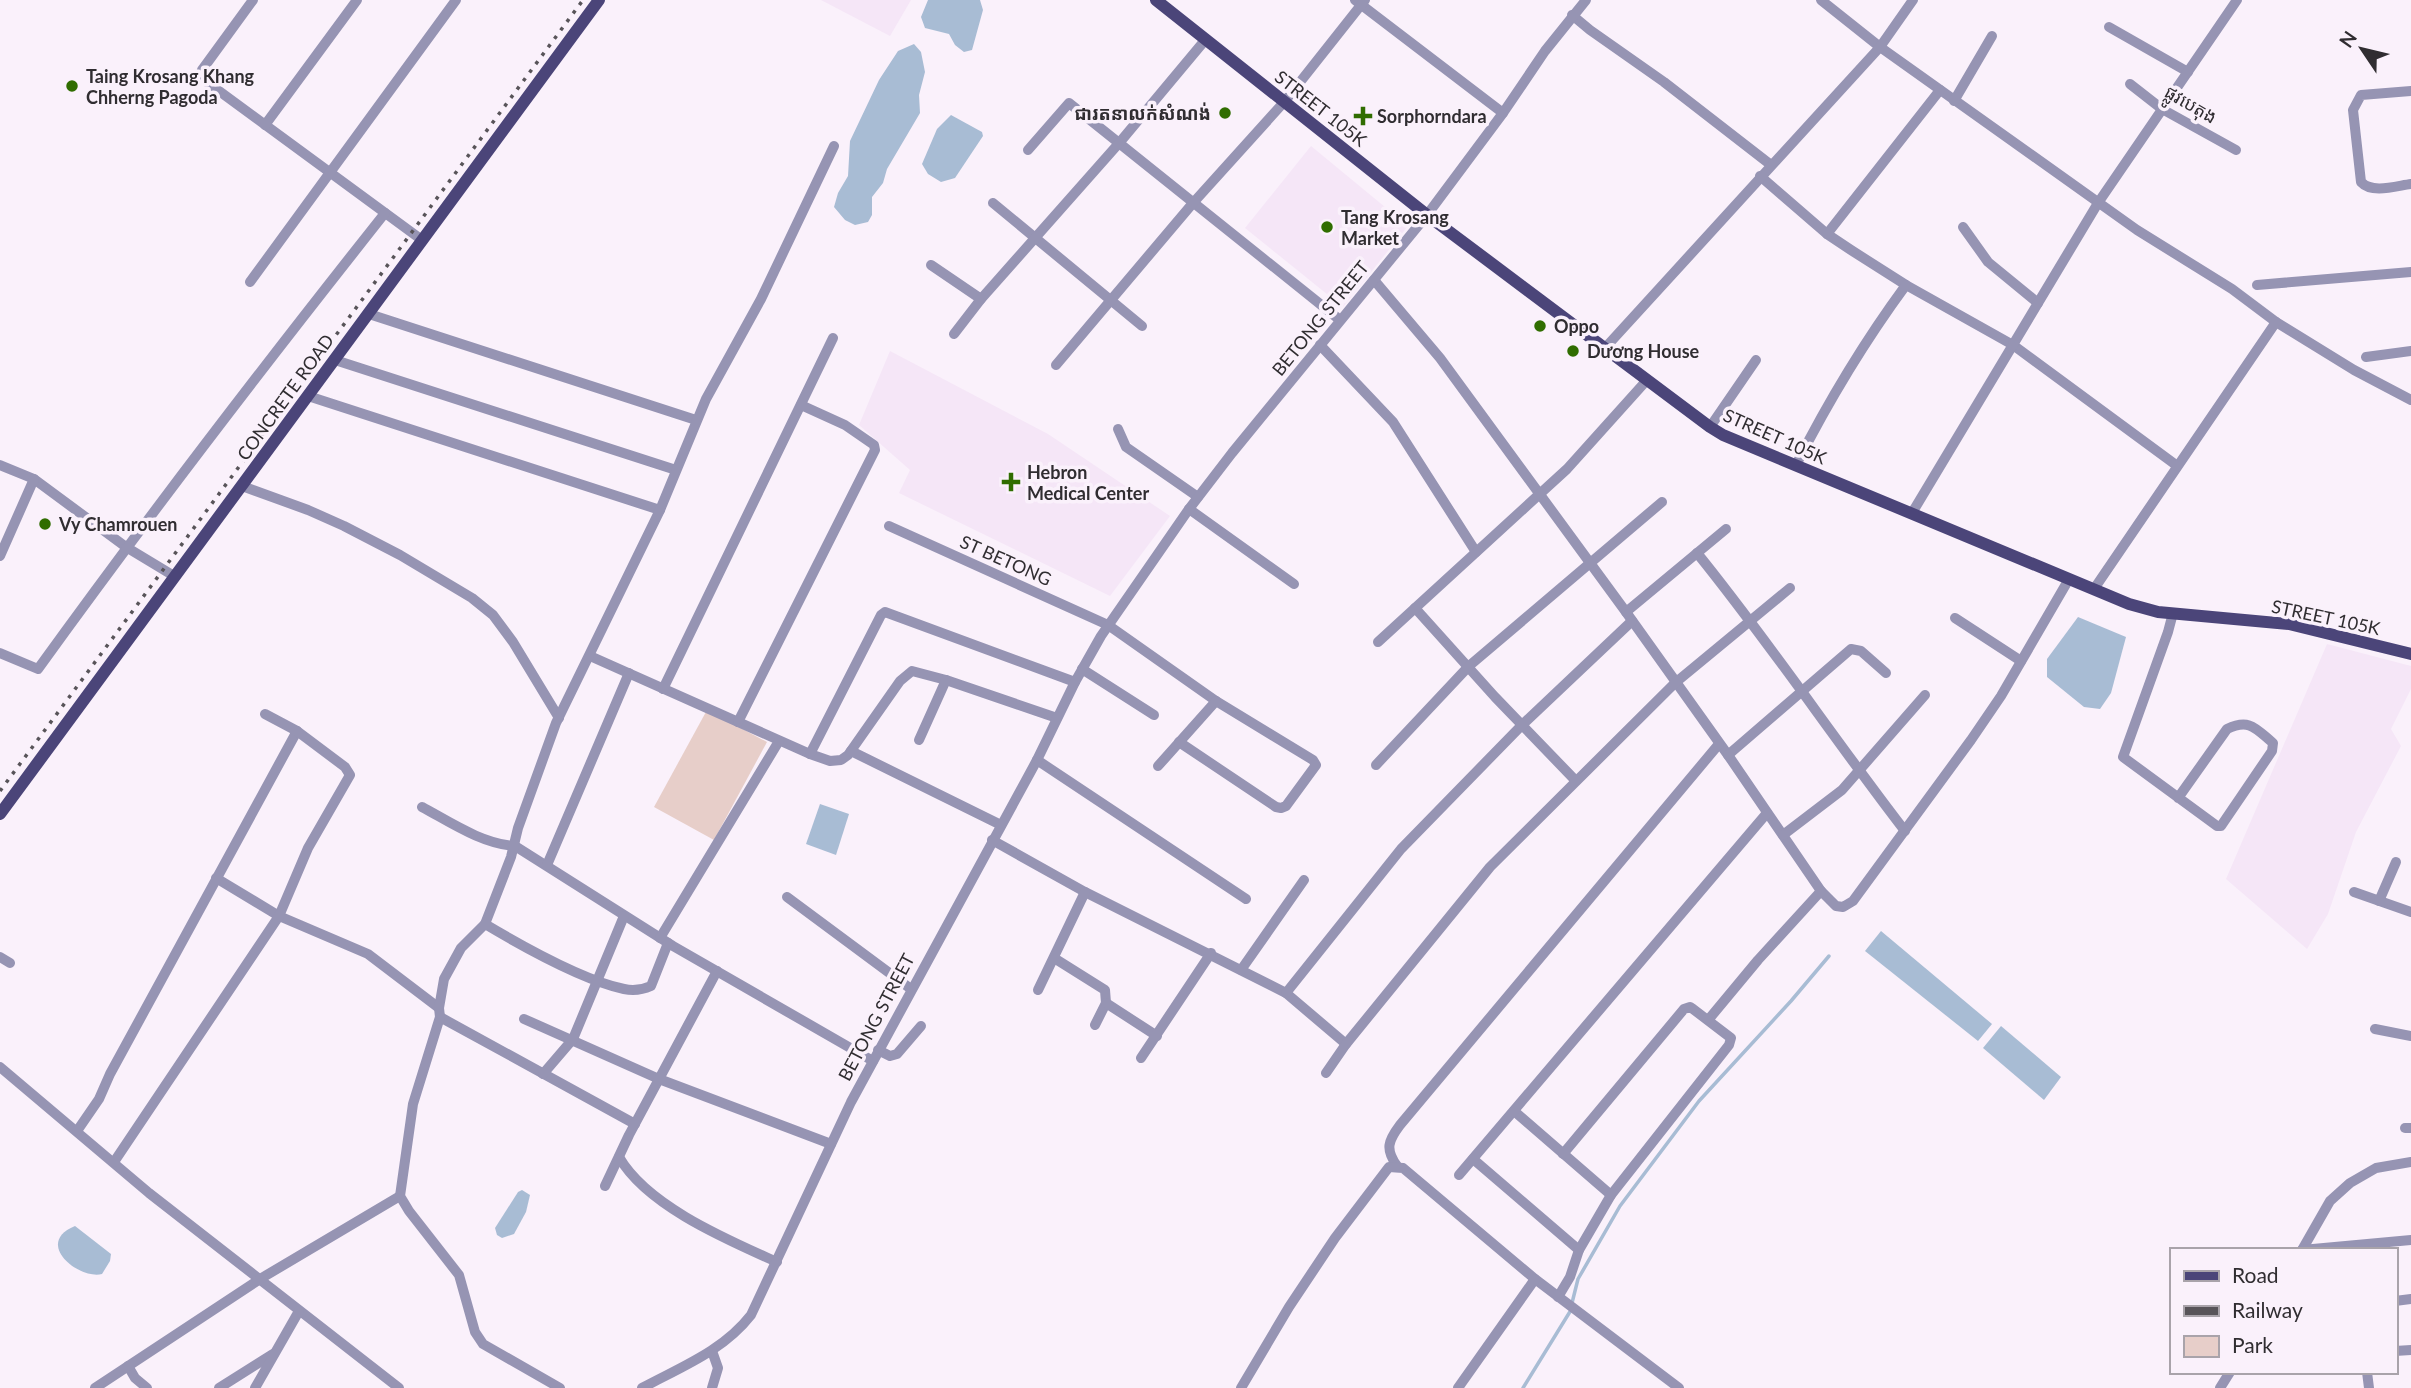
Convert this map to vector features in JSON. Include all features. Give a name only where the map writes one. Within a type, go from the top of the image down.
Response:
[{"type":"main road","name":"CONCRETE ROAD","points":[[0,814],[599,0]]},
{"type":"main road","name":"STREET 105K","points":[[1158,1],[1427,215],[1723,435],[2129,604],[2158,612],[2289,624],[2411,654]]},
{"type":"street","points":[[253,0],[202,70],[201,77],[422,240]]},
{"type":"street","points":[[265,125],[357,0]]},
{"type":"street","points":[[250,282],[456,0]]},
{"type":"street","name":"BETONG STREET","points":[[642,1388],[712,1351],[739,1330],[751,1315],[878,1050],[1108,625],[1198,497],[1427,215],[1572,15],[1586,0]]},
{"type":"street","points":[[1821,0],[1954,101],[2137,230],[2232,289],[2276,322],[2354,370],[2411,400]]},
{"type":"street","points":[[1605,348],[1880,47],[1913,0]]},
{"type":"street","points":[[1912,513],[2098,203],[2237,0]]},
{"type":"street","points":[[1056,365],[1193,203],[1285,102],[1360,2],[1503,113]]},
{"type":"street","points":[[1572,15],[1715,120],[1771,165]]},
{"type":"street","points":[[2109,27],[2188,72]]},
{"type":"street","points":[[1954,101],[1992,36]]},
{"type":"street","points":[[954,334],[981,299],[1206,39]]},
{"type":"street","name":"ផ្លូវបេតុង","points":[[2130,84],[2162,109],[2236,150]]},
{"type":"street","points":[[1827,234],[1940,90]]},
{"type":"street","points":[[2411,91],[2361,95],[2353,110],[2361,182],[2365,187],[2373,189],[2411,184]]},
{"type":"street","points":[[1028,150],[1069,103],[1340,320]]},
{"type":"street","points":[[560,1388],[483,1343],[475,1332],[459,1275],[400,1196],[413,1104],[440,1013],[444,979],[461,948],[485,924],[559,718],[660,510],[696,420],[761,299],[834,146]]},
{"type":"street","points":[[1760,176],[1827,234],[1906,285],[2013,345],[2176,465]]},
{"type":"street","points":[[993,203],[1142,326]]},
{"type":"street","points":[[0,653],[38,668],[125,547],[385,213]]},
{"type":"street","points":[[1963,227],[1988,262],[2038,303]]},
{"type":"street","points":[[931,265],[981,299]]},
{"type":"street","points":[[2257,285],[2411,272]]},
{"type":"street","points":[[1374,280],[1440,358],[1728,754],[1821,891],[1836,906],[1843,907],[1853,901],[1971,740],[2021,662],[2069,579]]},
{"type":"street","points":[[1796,465],[1846,373],[1906,285]]},
{"type":"street","points":[[369,314],[696,420]]},
{"type":"street","points":[[2094,589],[2276,322]]},
{"type":"street","points":[[663,688],[833,338]]},
{"type":"street","points":[[1320,345],[1393,422],[1476,552]]},
{"type":"street","points":[[2365,357],[2411,351]]},
{"type":"street","points":[[335,359],[676,470]]},
{"type":"street","points":[[1710,427],[1756,360]]},
{"type":"street","points":[[1378,642],[1539,496],[1647,380]]},
{"type":"street","points":[[308,396],[660,510]]},
{"type":"street","points":[[738,722],[875,450],[874,445],[845,425],[801,405]]},
{"type":"street","points":[[1118,429],[1126,447],[1198,497]]},
{"type":"street","points":[[0,465],[34,480],[125,547],[174,576]]},
{"type":"street","points":[[0,556],[34,480]]},
{"type":"street","points":[[242,486],[308,510],[344,527],[400,555],[472,597],[493,615],[513,642],[559,718]]},
{"type":"street","points":[[1376,765],[1469,666],[1662,502]]},
{"type":"street","points":[[1189,509],[1294,584]]},
{"type":"street","name":"ST BETONG","points":[[889,526],[1108,625]]},
{"type":"street","points":[[1286,993],[1401,849],[1629,617],[1726,529]]},
{"type":"street","points":[[1697,553],[1751,619],[1905,831]]},
{"type":"street","points":[[1326,1073],[1346,1044],[1490,867],[1675,682],[1790,588]]},
{"type":"street","points":[[1415,608],[1575,780]]},
{"type":"street","points":[[810,754],[881,615],[885,612],[1075,682]]},
{"type":"street","points":[[2173,613],[2123,757],[2217,826],[2221,826],[2272,751],[2273,743],[2249,724],[2239,723],[2227,729],[2179,798]]},
{"type":"street","points":[[1955,618],[2021,662]]},
{"type":"street","points":[[1108,625],[1216,701],[1316,763],[1293,796],[1281,808],[1179,742]]},
{"type":"street","points":[[1728,754],[1851,649],[1861,651],[1886,673]]},
{"type":"street","points":[[590,656],[779,741],[830,761],[841,760],[851,751],[912,671],[1057,718]]},
{"type":"street","points":[[1082,669],[1154,715]]},
{"type":"street","points":[[547,865],[629,673]]},
{"type":"street","points":[[919,740],[946,680]]},
{"type":"street","points":[[1783,835],[1842,790],[1925,695]]},
{"type":"street","points":[[1158,766],[1216,701]]},
{"type":"street","points":[[114,1162],[279,916],[308,848],[350,775],[345,767],[297,731],[265,714]]},
{"type":"street","points":[[77,1131],[99,1099],[110,1074],[297,731]]},
{"type":"street","points":[[485,924],[598,981],[625,989],[642,990],[650,986],[664,940],[779,741]]},
{"type":"street","points":[[1397,1166],[1390,1156],[1389,1146],[1400,1125],[1719,744]]},
{"type":"street","points":[[851,751],[1001,825]]},
{"type":"street","points":[[1037,760],[1246,898]]},
{"type":"street","points":[[422,807],[475,834],[497,843],[514,846],[664,940],[873,1061]]},
{"type":"street","points":[[1459,1175],[1767,813]]},
{"type":"street","points":[[992,840],[1085,892],[1286,993],[1346,1044]]},
{"type":"street","points":[[2379,901],[2396,862]]},
{"type":"street","points":[[216,878],[279,916],[368,954],[440,1013],[635,1124]]},
{"type":"street","points":[[1241,970],[1304,880]]},
{"type":"street","points":[[1709,1019],[1821,891]]},
{"type":"street","points":[[1038,989],[1085,892]]},
{"type":"street","points":[[2354,892],[2411,912]]},
{"type":"street","points":[[787,897],[911,989]]},
{"type":"street","points":[[543,1074],[573,1039],[624,916]]},
{"type":"street","points":[[1141,1058],[1211,953]]},
{"type":"street","points":[[1054,958],[1102,986],[1107,996],[1106,1003],[1095,1026]]},
{"type":"street","points":[[605,1186],[717,971]]},
{"type":"street","points":[[1106,1003],[1157,1036]]},
{"type":"street","points":[[1561,1299],[1580,1250],[1611,1195],[1729,1045],[1731,1038],[1690,1007],[1681,1011],[1563,1154]]},
{"type":"street","points":[[524,1019],[659,1079],[831,1144]]},
{"type":"street","points":[[878,1050],[890,1056],[897,1054],[921,1026]]},
{"type":"street","points":[[2375,1029],[2411,1036]]},
{"type":"street","points":[[0,1067],[114,1162],[398,1388]]},
{"type":"street","points":[[1514,1111],[1611,1195]]},
{"type":"street","points":[[619,1157],[634,1178],[674,1209],[739,1245],[777,1262]]},
{"type":"street","points":[[1473,1160],[1580,1250]]},
{"type":"street","points":[[2303,1248],[2330,1200],[2350,1183],[2376,1168],[2411,1162]]},
{"type":"street","points":[[1241,1388],[1289,1307],[1335,1238],[1389,1167],[1397,1166],[1404,1168],[1455,1209],[1535,1279],[1679,1388]]},
{"type":"street","points":[[95,1388],[260,1279],[400,1196]]},
{"type":"street","points":[[2324,1248],[2411,1240]]},
{"type":"street","points":[[1458,1388],[1535,1279]]},
{"type":"street","points":[[255,1388],[299,1311]]},
{"type":"street","points":[[712,1351],[718,1368],[712,1388]]},
{"type":"street","points":[[219,1388],[275,1352]]},
{"type":"street","points":[[128,1366],[135,1378],[148,1388]]},
{"type":"shaded area","points":[[821,0],[911,0],[890,36]]},
{"type":"shaded area","name":"Tang Krosang Market","points":[[1311,146],[1408,226],[1343,307],[1245,228]]},
{"type":"shaded area","name":"Hebron Medical Center","points":[[890,351],[1048,434],[1170,516],[1110,596],[899,493],[910,470],[859,425]]},
{"type":"shaded area","points":[[2327,644],[2411,666],[2411,689],[2391,729],[2401,746],[2356,832],[2328,914],[2307,949],[2226,879]]},
{"type":"green space","points":[[707,710],[767,742],[714,840],[654,807]]},
{"type":"water","points":[[928,0],[980,0],[983,10],[972,50],[964,52],[955,45],[949,34],[925,28],[921,17]]},
{"type":"water","points":[[914,44],[921,52],[925,72],[919,95],[920,113],[887,169],[883,183],[872,197],[872,215],[868,222],[855,225],[845,220],[834,207],[838,193],[848,176],[850,141],[879,80],[898,51]]},
{"type":"water","points":[[951,115],[982,132],[983,136],[955,178],[941,182],[928,174],[922,164],[937,129]]},
{"type":"water","points":[[2078,617],[2126,637],[2111,693],[2100,709],[2084,707],[2047,677],[2047,659]]},
{"type":"water","points":[[820,804],[849,814],[836,855],[806,844]]},
{"type":"water","points":[[1881,931],[1992,1024],[1978,1041],[1865,951]]},
{"type":"water","points":[[2001,1026],[2061,1077],[2044,1100],[1983,1048]]},
{"type":"water","points":[[522,1190],[530,1195],[526,1212],[514,1234],[502,1238],[497,1235],[495,1228],[518,1192]]},
{"type":"water","points":[[75,1226],[111,1254],[102,1274],[82,1271],[64,1259],[58,1242],[63,1233]]},
{"type":"waterway","points":[[1572,1303],[1578,1279],[1620,1206],[1699,1101],[1829,956]]},
{"type":"waterway","points":[[1523,1388],[1571,1310]]},
{"type":"railway","points":[[0,791],[583,0]]},
{"type":"place","name":"Taing Krosang Khang Chherng Pagoda","points":[[72,86]]},
{"type":"place","name":"ជារតនាលក់សំណង់","points":[[1225,113]]},
{"type":"place","name":"Sorphorndara","points":[[1363,116]]},
{"type":"place","name":"Tang Krosang Market","points":[[1327,227]]},
{"type":"place","name":"Oppo","points":[[1540,326]]},
{"type":"place","name":"Dương House","points":[[1573,351]]},
{"type":"place","name":"Hebron Medical Center","points":[[1011,482]]},
{"type":"place","name":"Vy Chamrouen","points":[[45,524]]}]
